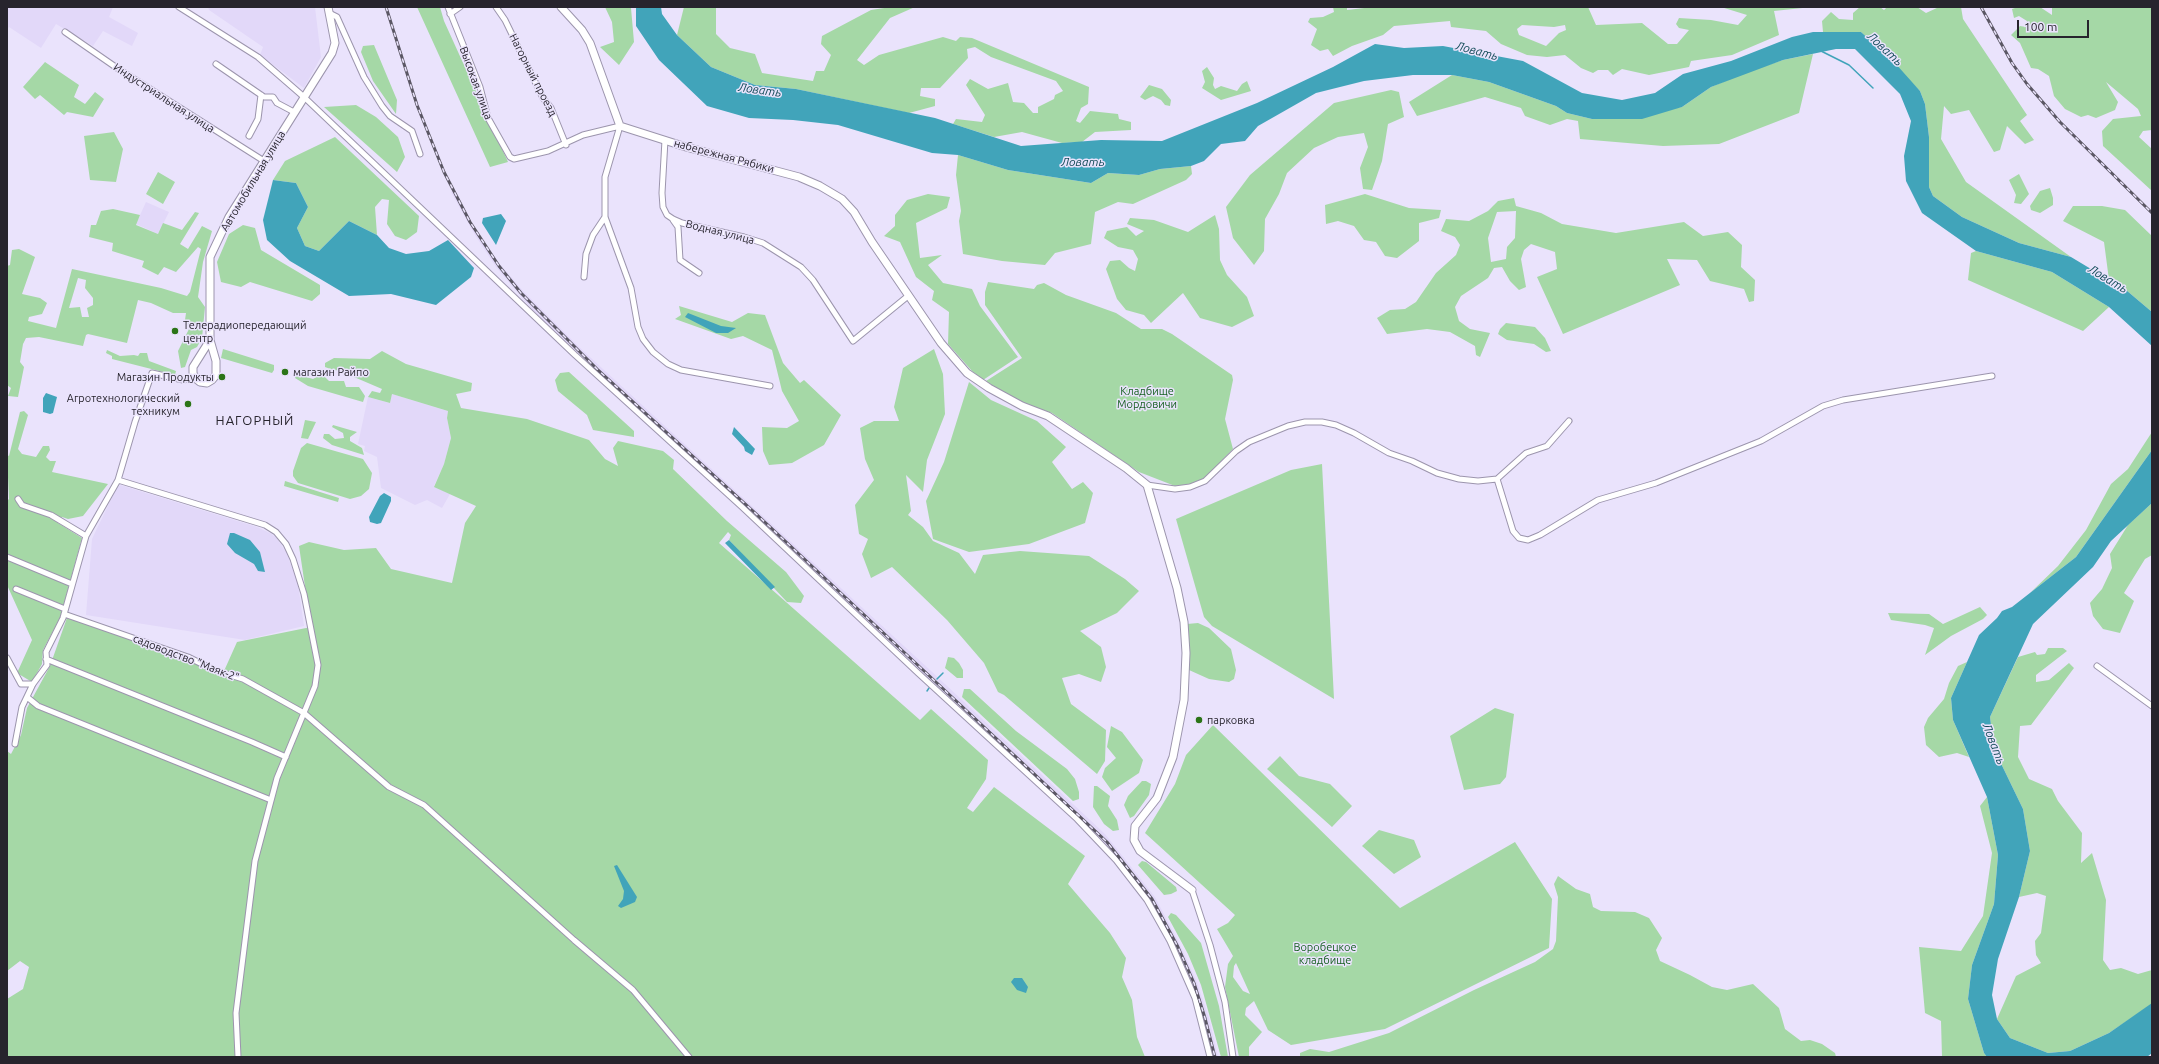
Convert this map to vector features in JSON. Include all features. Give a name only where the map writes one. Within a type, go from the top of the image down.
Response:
[{"type":"street","points":[[179,7],[258,57],[304,97],[575,355],[736,502],[918,673],[1077,819],[1112,855],[1147,900],[1170,941],[1195,998],[1210,1057]]},
{"type":"street","name":"Высокая улица","points":[[448,7],[480,87],[488,118],[510,157],[514,159],[566,145]]},
{"type":"street","points":[[450,14],[460,7]]},
{"type":"street","name":"Нагорный проезд","points":[[496,7],[505,20],[543,98],[551,108],[566,145]]},
{"type":"street","points":[[561,7],[582,30],[590,44],[620,126],[605,177],[605,217],[631,288],[638,327],[653,352],[668,364],[681,370],[770,386]]},
{"type":"street","points":[[328,10],[337,17],[364,77],[382,106],[390,116],[412,131],[420,154]]},
{"type":"street","name":"Автомобильная улица","points":[[195,378],[200,382],[206,383],[212,380],[216,375],[216,361],[210,340],[210,257],[229,217],[332,53],[335,43],[328,10]]},
{"type":"street","name":"Индустриальная улица","points":[[65,32],[117,68],[264,161]]},
{"type":"street","points":[[216,64],[264,97],[273,97],[277,103],[294,112]]},
{"type":"street","points":[[249,136],[258,119],[261,95]]},
{"type":"street","points":[[566,145],[583,135],[620,126]]},
{"type":"street","name":"набережная Рябики","points":[[620,126],[799,177],[820,186],[842,199],[854,212],[908,296],[941,343],[967,373],[989,388],[1022,406],[1048,416],[1126,468],[1147,485]]},
{"type":"street","name":"Водная улица","points":[[665,140],[662,193],[663,207],[667,215],[673,220],[744,237],[763,244],[801,266],[813,280],[853,341],[908,296]]},
{"type":"street","points":[[584,277],[586,254],[593,235],[605,217]]},
{"type":"street","points":[[673,220],[678,227],[680,260],[699,273]]},
{"type":"street","points":[[15,744],[22,707],[34,684],[47,665],[46,652],[65,612],[86,536],[118,480],[135,422],[152,373],[183,380],[195,378],[193,367],[210,340]]},
{"type":"street","points":[[1497,479],[1513,531],[1518,538],[1528,540],[1540,535],[1598,500],[1656,483],[1761,441],[1824,406],[1843,400],[1992,376]]},
{"type":"street","points":[[1233,1057],[1224,1002],[1210,945],[1192,890],[1140,851],[1134,840],[1135,826],[1157,798],[1173,757],[1184,700],[1186,653],[1184,622],[1177,588],[1147,485],[1175,489],[1190,487],[1205,480],[1236,451],[1249,442],[1288,426],[1317,422],[1342,427],[1389,453],[1412,461],[1436,473],[1459,479],[1497,479],[1526,453],[1547,446],[1569,421]]},
{"type":"street","points":[[118,480],[264,525],[276,532],[286,544],[293,559],[304,594],[318,665],[315,686],[277,778],[255,861],[236,1013],[238,1057]]},
{"type":"street","points":[[18,499],[22,505],[51,515],[86,536]]},
{"type":"street","points":[[7,557],[72,584]]},
{"type":"street","name":"садоводство \"Маяк-2\"","points":[[16,590],[65,612],[188,657],[214,670],[243,679],[304,713],[389,787],[424,805],[574,940],[633,990],[689,1057]]},
{"type":"street","points":[[7,658],[21,684],[34,684]]},
{"type":"street","points":[[46,659],[286,757]]},
{"type":"street","points":[[2097,666],[2152,706]]},
{"type":"street","points":[[27,697],[38,706],[271,800]]},
{"type":"shaded area","points":[[7,7],[113,7],[109,17],[138,33],[132,46],[103,31],[93,46],[56,24],[41,48],[9,27],[7,30]]},
{"type":"shaded area","points":[[208,7],[315,7],[321,57],[304,88],[260,55],[263,47],[209,10]]},
{"type":"shaded area","points":[[454,190],[477,232],[499,263],[523,291],[578,346],[930,670],[1105,834],[1155,897],[1180,945],[1196,980],[1209,1018],[1218,1057],[1211,1057],[1205,1026],[1195,994],[1150,901],[1105,844],[536,314],[496,267],[475,235],[451,192]]},
{"type":"shaded area","points":[[146,202],[169,212],[158,234],[136,224]]},
{"type":"shaded area","points":[[392,394],[448,411],[447,418],[451,438],[444,464],[434,486],[450,494],[442,508],[427,500],[415,505],[381,488],[377,457],[364,451],[365,446],[358,444],[368,397],[390,403]]},
{"type":"shaded area","points":[[120,485],[257,527],[277,538],[287,554],[298,584],[304,626],[245,640],[86,615],[92,539],[116,489]]},
{"type":"green space","points":[[417,7],[440,7],[444,21],[508,162],[490,167]]},
{"type":"green space","points":[[605,7],[631,8],[634,42],[619,65],[600,47],[614,42],[612,22]]},
{"type":"green space","points":[[684,7],[716,7],[716,34],[730,48],[755,54],[762,73],[813,81],[816,71],[824,71],[831,55],[821,44],[822,36],[871,10],[891,7],[915,7],[890,18],[857,60],[864,65],[879,55],[943,37],[956,41],[960,37],[972,38],[1089,87],[1088,104],[1081,108],[1076,121],[1080,123],[1090,111],[1118,114],[1119,119],[1131,122],[1131,130],[1095,132],[1082,142],[1062,143],[1022,132],[994,137],[953,124],[956,119],[982,122],[985,115],[966,85],[970,79],[988,89],[1008,83],[1013,102],[1024,103],[1033,113],[1038,113],[1038,107],[1054,99],[1055,95],[1063,91],[1056,81],[991,57],[975,47],[967,49],[968,58],[940,88],[921,88],[920,96],[935,99],[935,106],[909,113],[796,89],[755,85],[711,67],[677,35]]},
{"type":"green space","points":[[1333,7],[1347,7],[1347,10],[1373,7],[1588,7],[1596,25],[1642,23],[1668,44],[1677,44],[1689,30],[1679,28],[1676,24],[1679,18],[1711,20],[1738,25],[1747,15],[1721,7],[1812,7],[1774,11],[1779,35],[1732,55],[1691,61],[1689,67],[1649,75],[1622,69],[1613,75],[1608,70],[1598,70],[1593,73],[1581,68],[1565,55],[1547,57],[1527,55],[1501,44],[1486,31],[1451,27],[1450,21],[1394,26],[1383,35],[1352,46],[1333,56],[1328,49],[1320,51],[1311,45],[1317,29],[1308,22],[1310,18],[1323,17],[1334,12]],"holes":[[[1522,25],[1554,27],[1565,25],[1566,30],[1559,33],[1546,46],[1519,35],[1517,29]]]},
{"type":"green space","points":[[1860,7],[1880,7],[1884,10],[1887,7],[1917,7],[1926,13],[1939,7],[1961,7],[1963,19],[2027,115],[2020,121],[2034,140],[2025,144],[2007,126],[2000,150],[1994,152],[1969,110],[1951,114],[1944,106],[1941,139],[1966,182],[2071,257],[2019,243],[1962,217],[1933,196],[1929,187],[1929,137],[1925,104],[1920,91],[1861,32],[1823,32],[1822,21],[1831,12],[1839,19],[1853,20],[1853,13]]},
{"type":"green space","points":[[2018,7],[2040,7],[2052,15],[2052,7],[2152,7],[2152,130],[2143,131],[2139,137],[2152,149],[2152,191],[2103,146],[2102,131],[2113,119],[2141,116],[2138,109],[2106,82],[2118,102],[2115,110],[2096,118],[2088,115],[2081,117],[2065,109],[2054,96],[2049,76],[2038,69],[2031,68],[2020,43],[2011,35],[2020,26],[2026,27],[2027,21],[2019,16],[2014,18],[2012,9]]},
{"type":"green space","points":[[374,45],[397,100],[396,114],[373,81],[361,52],[363,46]]},
{"type":"green space","points":[[1813,54],[1799,113],[1719,144],[1663,146],[1580,139],[1578,121],[1567,119],[1550,125],[1525,116],[1521,108],[1485,97],[1417,116],[1409,102],[1452,75],[1489,82],[1556,106],[1567,113],[1592,119],[1682,107],[1711,87],[1747,72],[1783,60]]},
{"type":"green space","points":[[45,62],[79,85],[74,97],[85,104],[95,92],[104,99],[93,117],[67,112],[64,115],[40,95],[35,99],[23,87]]},
{"type":"green space","points":[[1207,67],[1214,78],[1213,85],[1215,89],[1221,86],[1237,91],[1242,84],[1247,81],[1251,91],[1221,100],[1202,88],[1205,82],[1202,71]]},
{"type":"green space","points":[[1149,85],[1162,89],[1171,100],[1170,106],[1165,105],[1161,100],[1153,96],[1145,100],[1140,97]]},
{"type":"green space","points":[[1391,90],[1399,92],[1404,117],[1388,124],[1382,161],[1372,190],[1363,189],[1360,168],[1368,147],[1364,133],[1338,137],[1314,148],[1287,173],[1279,194],[1265,219],[1264,251],[1254,265],[1233,238],[1226,207],[1250,175],[1334,103]]},
{"type":"green space","points":[[356,105],[376,117],[398,137],[405,157],[397,172],[324,107]]},
{"type":"green space","points":[[114,132],[123,149],[116,182],[90,180],[84,136]]},
{"type":"green space","points":[[335,137],[419,216],[417,232],[406,240],[395,236],[387,224],[389,200],[382,199],[375,207],[377,235],[349,221],[319,251],[305,246],[297,228],[308,207],[296,183],[273,180],[285,161]]},
{"type":"green space","points":[[958,155],[1008,170],[1091,183],[1108,173],[1139,175],[1160,169],[1191,166],[1192,174],[1186,180],[1133,204],[1118,202],[1095,212],[1091,244],[1055,253],[1045,265],[1002,261],[963,254],[959,221],[961,211],[956,175]]},
{"type":"green space","points":[[158,172],[175,182],[163,204],[146,194]]},
{"type":"green space","points":[[2019,174],[2029,194],[2021,204],[2014,203],[2016,195],[2009,180]]},
{"type":"green space","points":[[2050,188],[2053,198],[2053,205],[2040,213],[2031,210],[2030,206],[2040,191]]},
{"type":"green space","points":[[928,194],[950,197],[947,208],[916,223],[920,258],[942,255],[928,265],[943,283],[972,289],[980,306],[1018,357],[983,380],[972,371],[948,344],[949,312],[932,300],[934,291],[916,277],[900,242],[884,236],[895,226],[895,215],[907,200]]},
{"type":"green space","points":[[1365,194],[1409,208],[1441,210],[1439,218],[1419,223],[1419,241],[1397,258],[1385,256],[1376,242],[1364,240],[1354,226],[1338,221],[1326,224],[1325,205]]},
{"type":"green space","points":[[1514,198],[1516,206],[1541,213],[1562,224],[1616,233],[1684,222],[1703,236],[1728,232],[1742,245],[1741,267],[1755,280],[1754,301],[1749,302],[1744,289],[1710,281],[1697,260],[1667,259],[1680,285],[1563,334],[1537,277],[1557,269],[1555,252],[1531,244],[1524,250],[1521,259],[1526,287],[1519,290],[1510,281],[1502,267],[1494,268],[1488,278],[1461,296],[1455,307],[1459,321],[1470,329],[1490,333],[1480,357],[1476,355],[1475,346],[1450,332],[1427,329],[1387,334],[1377,318],[1390,310],[1405,309],[1416,302],[1436,273],[1456,255],[1460,245],[1455,237],[1441,231],[1446,219],[1469,221],[1488,211],[1498,201]],"holes":[[[1516,211],[1515,238],[1507,247],[1506,259],[1491,262],[1488,238],[1497,212]]]},
{"type":"green space","points":[[2073,206],[2102,206],[2125,210],[2152,236],[2152,312],[2126,290],[2109,280],[2104,242],[2063,221]]},
{"type":"green space","points":[[113,209],[140,215],[136,225],[158,234],[163,223],[182,230],[195,212],[199,213],[180,244],[188,249],[202,226],[212,231],[203,262],[198,297],[205,307],[202,338],[197,347],[191,350],[185,367],[181,368],[178,351],[190,327],[185,320],[186,313],[173,313],[151,303],[138,300],[127,343],[88,334],[86,335],[83,346],[39,337],[26,338],[23,344],[20,362],[24,367],[18,397],[8,396],[11,388],[7,385],[7,266],[10,265],[12,250],[19,249],[35,257],[22,294],[40,298],[47,303],[42,314],[29,317],[28,321],[56,328],[72,269],[161,288],[187,296],[190,292],[201,249],[198,247],[176,272],[164,267],[158,275],[142,267],[144,261],[112,251],[113,243],[89,237],[91,225],[96,225],[101,211]],"holes":[[[78,278],[86,280],[85,288],[93,298],[93,305],[87,308],[89,317],[82,317],[80,307],[69,308]]]},
{"type":"green space","points":[[1215,215],[1219,229],[1220,260],[1227,275],[1247,297],[1254,316],[1232,327],[1200,318],[1183,293],[1151,323],[1144,315],[1126,310],[1117,299],[1106,269],[1110,261],[1120,260],[1135,271],[1138,259],[1133,250],[1118,247],[1104,238],[1107,231],[1127,227],[1136,236],[1144,231],[1127,224],[1130,218],[1154,220],[1188,232]]},
{"type":"green space","points":[[243,225],[255,228],[261,250],[320,285],[320,294],[312,301],[250,282],[241,287],[221,282],[217,262],[229,234]]},
{"type":"green space","points":[[1976,251],[2052,272],[2109,307],[2083,331],[1968,280],[1971,253]]},
{"type":"green space","name":"Кладбище Мордовичи","points":[[988,282],[1034,289],[1037,285],[1044,283],[1066,295],[1116,313],[1141,329],[1162,329],[1172,334],[1232,375],[1233,380],[1225,419],[1233,449],[1205,478],[1190,484],[1175,486],[1139,472],[1052,413],[1031,406],[992,387],[986,381],[1022,358],[985,305],[985,292]]},
{"type":"green space","points":[[679,306],[732,322],[748,313],[765,315],[783,363],[800,383],[804,380],[841,415],[824,445],[792,463],[769,465],[763,451],[762,427],[787,428],[799,421],[782,391],[772,350],[743,336],[731,339],[675,319],[681,315]]},
{"type":"green space","points":[[1506,323],[1535,327],[1545,338],[1551,351],[1546,352],[1534,344],[1507,340],[1498,334],[1500,329]]},
{"type":"green space","points":[[223,349],[274,365],[274,370],[272,373],[221,358]]},
{"type":"green space","points":[[934,349],[943,374],[945,414],[927,460],[923,492],[906,475],[911,511],[908,515],[923,527],[933,541],[959,553],[975,574],[983,555],[1020,551],[1089,556],[1125,579],[1139,591],[1117,613],[1080,631],[1101,647],[1106,667],[1101,682],[1079,674],[1062,678],[1071,704],[1106,730],[1105,761],[1097,774],[1004,695],[998,692],[984,663],[947,620],[892,567],[871,578],[862,554],[868,539],[859,534],[855,505],[874,480],[865,459],[860,428],[874,421],[899,421],[894,407],[903,368]]},
{"type":"green space","points":[[107,350],[120,356],[138,356],[140,353],[147,353],[149,361],[176,371],[175,375],[112,359],[112,356],[106,353]]},
{"type":"green space","points":[[382,351],[406,364],[472,383],[471,391],[456,394],[461,408],[527,419],[589,440],[605,459],[618,466],[613,448],[618,441],[663,451],[674,460],[673,469],[727,521],[786,572],[804,596],[801,603],[787,602],[729,540],[731,535],[728,532],[719,543],[920,720],[931,709],[988,760],[986,779],[967,808],[973,812],[994,787],[1085,856],[1068,884],[1110,933],[1126,958],[1122,977],[1132,1000],[1137,1037],[1145,1057],[7,1057],[7,999],[23,989],[29,967],[20,961],[7,971],[7,751],[11,754],[21,735],[27,708],[50,666],[68,615],[224,671],[237,642],[311,627],[299,546],[309,542],[344,550],[376,548],[391,569],[452,583],[465,523],[476,506],[434,487],[444,464],[451,438],[447,418],[448,411],[392,394],[390,403],[368,397],[372,391],[380,393],[382,389],[354,377],[348,371],[333,370],[325,367],[325,363],[334,358],[370,359]]},
{"type":"green space","points":[[569,372],[634,431],[634,437],[593,430],[587,415],[558,391],[555,380],[560,373]]},
{"type":"green space","points":[[296,374],[313,379],[322,374],[329,381],[344,381],[346,387],[359,387],[365,396],[363,402],[308,386],[295,378]]},
{"type":"green space","points":[[969,382],[991,400],[1037,421],[1066,447],[1052,462],[1072,489],[1083,482],[1093,493],[1085,523],[1029,544],[969,552],[933,539],[926,501],[944,462]]},
{"type":"green space","points":[[24,411],[28,415],[18,449],[22,454],[36,457],[43,446],[49,446],[50,450],[46,457],[50,461],[56,461],[52,472],[108,484],[83,516],[68,519],[62,517],[58,523],[82,538],[60,618],[43,650],[42,664],[32,682],[17,673],[32,640],[7,585],[7,501],[9,499],[7,455],[9,456],[20,412]]},
{"type":"green space","points":[[305,420],[316,422],[308,439],[301,438]]},
{"type":"green space","points":[[333,425],[357,432],[350,437],[350,441],[362,448],[364,455],[332,445],[323,438],[324,434],[329,434],[335,439],[344,438],[343,433],[332,427]]},
{"type":"green space","points":[[2152,432],[2152,450],[2076,557],[2030,593],[2058,566],[2086,530],[2111,484],[2128,469]]},
{"type":"green space","points":[[307,443],[363,459],[372,473],[369,489],[361,496],[350,499],[298,483],[293,476],[293,471],[301,448]]},
{"type":"green space","points":[[1322,464],[1334,699],[1212,626],[1204,617],[1176,519],[1291,470]]},
{"type":"green space","points":[[285,481],[339,498],[338,502],[284,486]]},
{"type":"green space","points":[[2152,503],[2152,555],[2145,559],[2124,593],[2134,601],[2120,633],[2103,629],[2093,616],[2090,603],[2102,589],[2112,568],[2110,554],[2128,525]]},
{"type":"green space","points":[[1980,607],[1987,615],[1983,619],[1951,636],[1925,655],[1934,628],[1925,625],[1891,620],[1888,613],[1929,614],[1943,624]]},
{"type":"green space","points":[[1198,623],[1209,628],[1231,649],[1236,670],[1234,679],[1229,682],[1209,679],[1189,670],[1187,624]]},
{"type":"green space","points":[[2048,648],[2063,648],[2067,651],[2036,675],[2036,682],[2049,680],[2069,663],[2074,668],[2031,725],[2020,726],[2018,757],[2029,779],[2052,789],[2058,801],[2082,833],[2081,863],[2092,853],[2106,900],[2103,960],[2110,970],[2121,968],[2138,974],[2152,970],[2152,1004],[2109,1033],[2070,1051],[2048,1053],[2010,1038],[1997,1019],[2016,976],[2041,963],[2036,955],[2035,941],[2041,933],[2046,896],[2037,893],[2019,897],[2030,851],[2023,809],[1994,749],[1990,717],[2018,657],[2035,652],[2037,655],[2045,654]]},
{"type":"green space","points":[[948,657],[954,658],[959,663],[963,670],[963,678],[957,678],[945,668]]},
{"type":"green space","points":[[1967,662],[1951,698],[1953,720],[1969,757],[1957,753],[1939,757],[1926,745],[1924,727],[1928,718],[1944,699],[1949,683],[1958,666]]},
{"type":"green space","points":[[964,689],[970,689],[1016,731],[1067,769],[1075,779],[1079,792],[1079,799],[1073,801],[962,697]]},
{"type":"green space","points":[[1495,708],[1514,714],[1506,777],[1500,784],[1464,790],[1450,736]]},
{"type":"green space","name":"Воробецкое кладбище","points":[[1213,725],[1400,908],[1515,842],[1552,899],[1549,948],[1385,1029],[1291,1045],[1268,1030],[1254,1001],[1246,1008],[1245,1015],[1262,1032],[1249,1047],[1249,1057],[1239,1057],[1225,987],[1228,964],[1233,956],[1217,929],[1228,923],[1235,915],[1145,833],[1175,784],[1186,755]],"holes":[[[1236,963],[1250,994],[1243,991],[1233,977],[1234,966]]]},
{"type":"green space","points":[[1111,726],[1122,732],[1143,760],[1139,773],[1112,791],[1102,777],[1105,768],[1116,758],[1107,747]]},
{"type":"green space","points":[[1280,756],[1299,776],[1330,784],[1352,806],[1332,827],[1267,769]]},
{"type":"green space","points":[[1142,781],[1146,781],[1151,784],[1149,795],[1134,816],[1130,818],[1124,805],[1128,796]]},
{"type":"green space","points":[[1094,786],[1097,786],[1110,796],[1108,806],[1117,820],[1119,830],[1113,831],[1104,824],[1093,807]]},
{"type":"green space","points":[[1987,797],[1998,855],[1994,904],[1972,965],[1968,999],[1984,1053],[1987,1057],[1942,1057],[1941,1021],[1925,1013],[1919,947],[1961,951],[1983,916],[1992,853],[1980,806]]},
{"type":"green space","points":[[1379,830],[1414,840],[1421,857],[1394,874],[1362,846]]},
{"type":"green space","points":[[1142,861],[1146,862],[1176,887],[1177,891],[1164,895],[1138,865]]},
{"type":"green space","points":[[1558,876],[1576,889],[1590,894],[1593,907],[1601,911],[1635,912],[1649,918],[1662,938],[1656,950],[1660,961],[1712,987],[1727,990],[1753,984],[1779,1008],[1785,1029],[1801,1041],[1810,1040],[1822,1044],[1835,1053],[1836,1057],[1300,1057],[1300,1053],[1310,1049],[1329,1052],[1389,1033],[1474,990],[1535,962],[1553,949],[1556,941],[1558,897],[1554,884]]},
{"type":"green space","points":[[1171,913],[1176,915],[1201,943],[1219,1006],[1228,1057],[1221,1057],[1201,985],[1188,954],[1168,917]]},
{"type":"water","name":"Ловать","points":[[636,7],[661,7],[662,14],[677,35],[711,67],[755,85],[796,89],[935,118],[1021,146],[1101,140],[1162,141],[1257,103],[1333,67],[1375,44],[1404,48],[1443,46],[1523,61],[1582,93],[1622,100],[1655,93],[1683,74],[1731,61],[1792,37],[1813,32],[1861,32],[1895,63],[1920,91],[1925,104],[1929,137],[1929,187],[1933,196],[1962,217],[2019,243],[2071,257],[2126,290],[2152,312],[2152,346],[2109,307],[2052,272],[1976,251],[1922,213],[1906,181],[1904,156],[1911,121],[1900,94],[1855,49],[1836,49],[1783,60],[1711,87],[1682,107],[1642,119],[1592,119],[1567,113],[1556,106],[1489,82],[1452,75],[1413,75],[1364,81],[1316,93],[1258,126],[1245,141],[1221,144],[1204,161],[1191,166],[1160,169],[1139,175],[1108,173],[1091,183],[1008,170],[958,155],[932,153],[838,125],[793,120],[749,118],[707,106],[659,60],[636,26]]},
{"type":"water","points":[[273,180],[296,183],[308,207],[297,228],[305,246],[319,251],[349,221],[377,235],[389,248],[406,254],[429,251],[448,240],[474,268],[471,277],[436,305],[391,294],[349,296],[290,261],[267,240],[263,220]]},
{"type":"water","points":[[501,214],[506,221],[496,245],[482,223],[483,218]]},
{"type":"water","points":[[688,313],[721,326],[736,328],[728,333],[716,333],[685,317]]},
{"type":"water","points":[[46,393],[57,397],[53,413],[50,414],[43,412],[43,398]]},
{"type":"water","points":[[734,427],[755,449],[752,455],[745,451],[744,447],[732,434]]},
{"type":"water","name":"Ловать","points":[[2152,450],[2152,503],[2111,541],[2093,567],[2033,624],[1990,717],[1994,749],[2023,809],[2030,851],[2019,897],[1998,959],[1992,995],[1997,1019],[2010,1038],[2048,1053],[2070,1051],[2109,1033],[2152,1003],[2152,1053],[2147,1057],[1987,1057],[1984,1053],[1968,999],[1972,965],[1994,904],[1998,855],[1987,797],[1953,720],[1951,698],[1979,635],[1997,618],[2002,611],[2012,607],[2076,557]]},
{"type":"water","points":[[384,493],[391,497],[391,501],[381,523],[377,524],[370,522],[369,517],[380,496]]},
{"type":"water","points":[[230,533],[234,533],[250,540],[260,552],[265,572],[258,571],[254,564],[235,553],[227,544]]},
{"type":"water","points":[[729,540],[775,587],[771,590],[725,543]]},
{"type":"water","points":[[617,865],[637,897],[635,902],[621,908],[618,906],[623,899],[624,891],[614,866]]},
{"type":"water","points":[[1014,978],[1022,978],[1028,987],[1026,993],[1017,990],[1011,982]]},
{"type":"waterway","points":[[1821,51],[1849,65],[1873,88]]},
{"type":"waterway","points":[[937,679],[943,673]]},
{"type":"railway","points":[[386,7],[417,105],[444,172],[470,222],[499,266],[521,293],[597,369],[753,511],[1107,842],[1152,899],[1178,947],[1194,983],[1215,1057]]},
{"type":"railway","points":[[1981,7],[2012,63],[2027,84],[2060,122],[2152,213]]},
{"type":"place","name":"Телерадиопередающий центр","points":[[175,331]]},
{"type":"place","name":"магазин Райпо","points":[[285,372]]},
{"type":"place","name":"Магазин Продукты","points":[[222,377]]},
{"type":"place","name":"Агротехнологический техникум","points":[[188,404]]},
{"type":"place","name":"парковка","points":[[1199,720]]},
{"type":"district","name":"НАГОРНЫЙ","points":[[255,421]]}]
